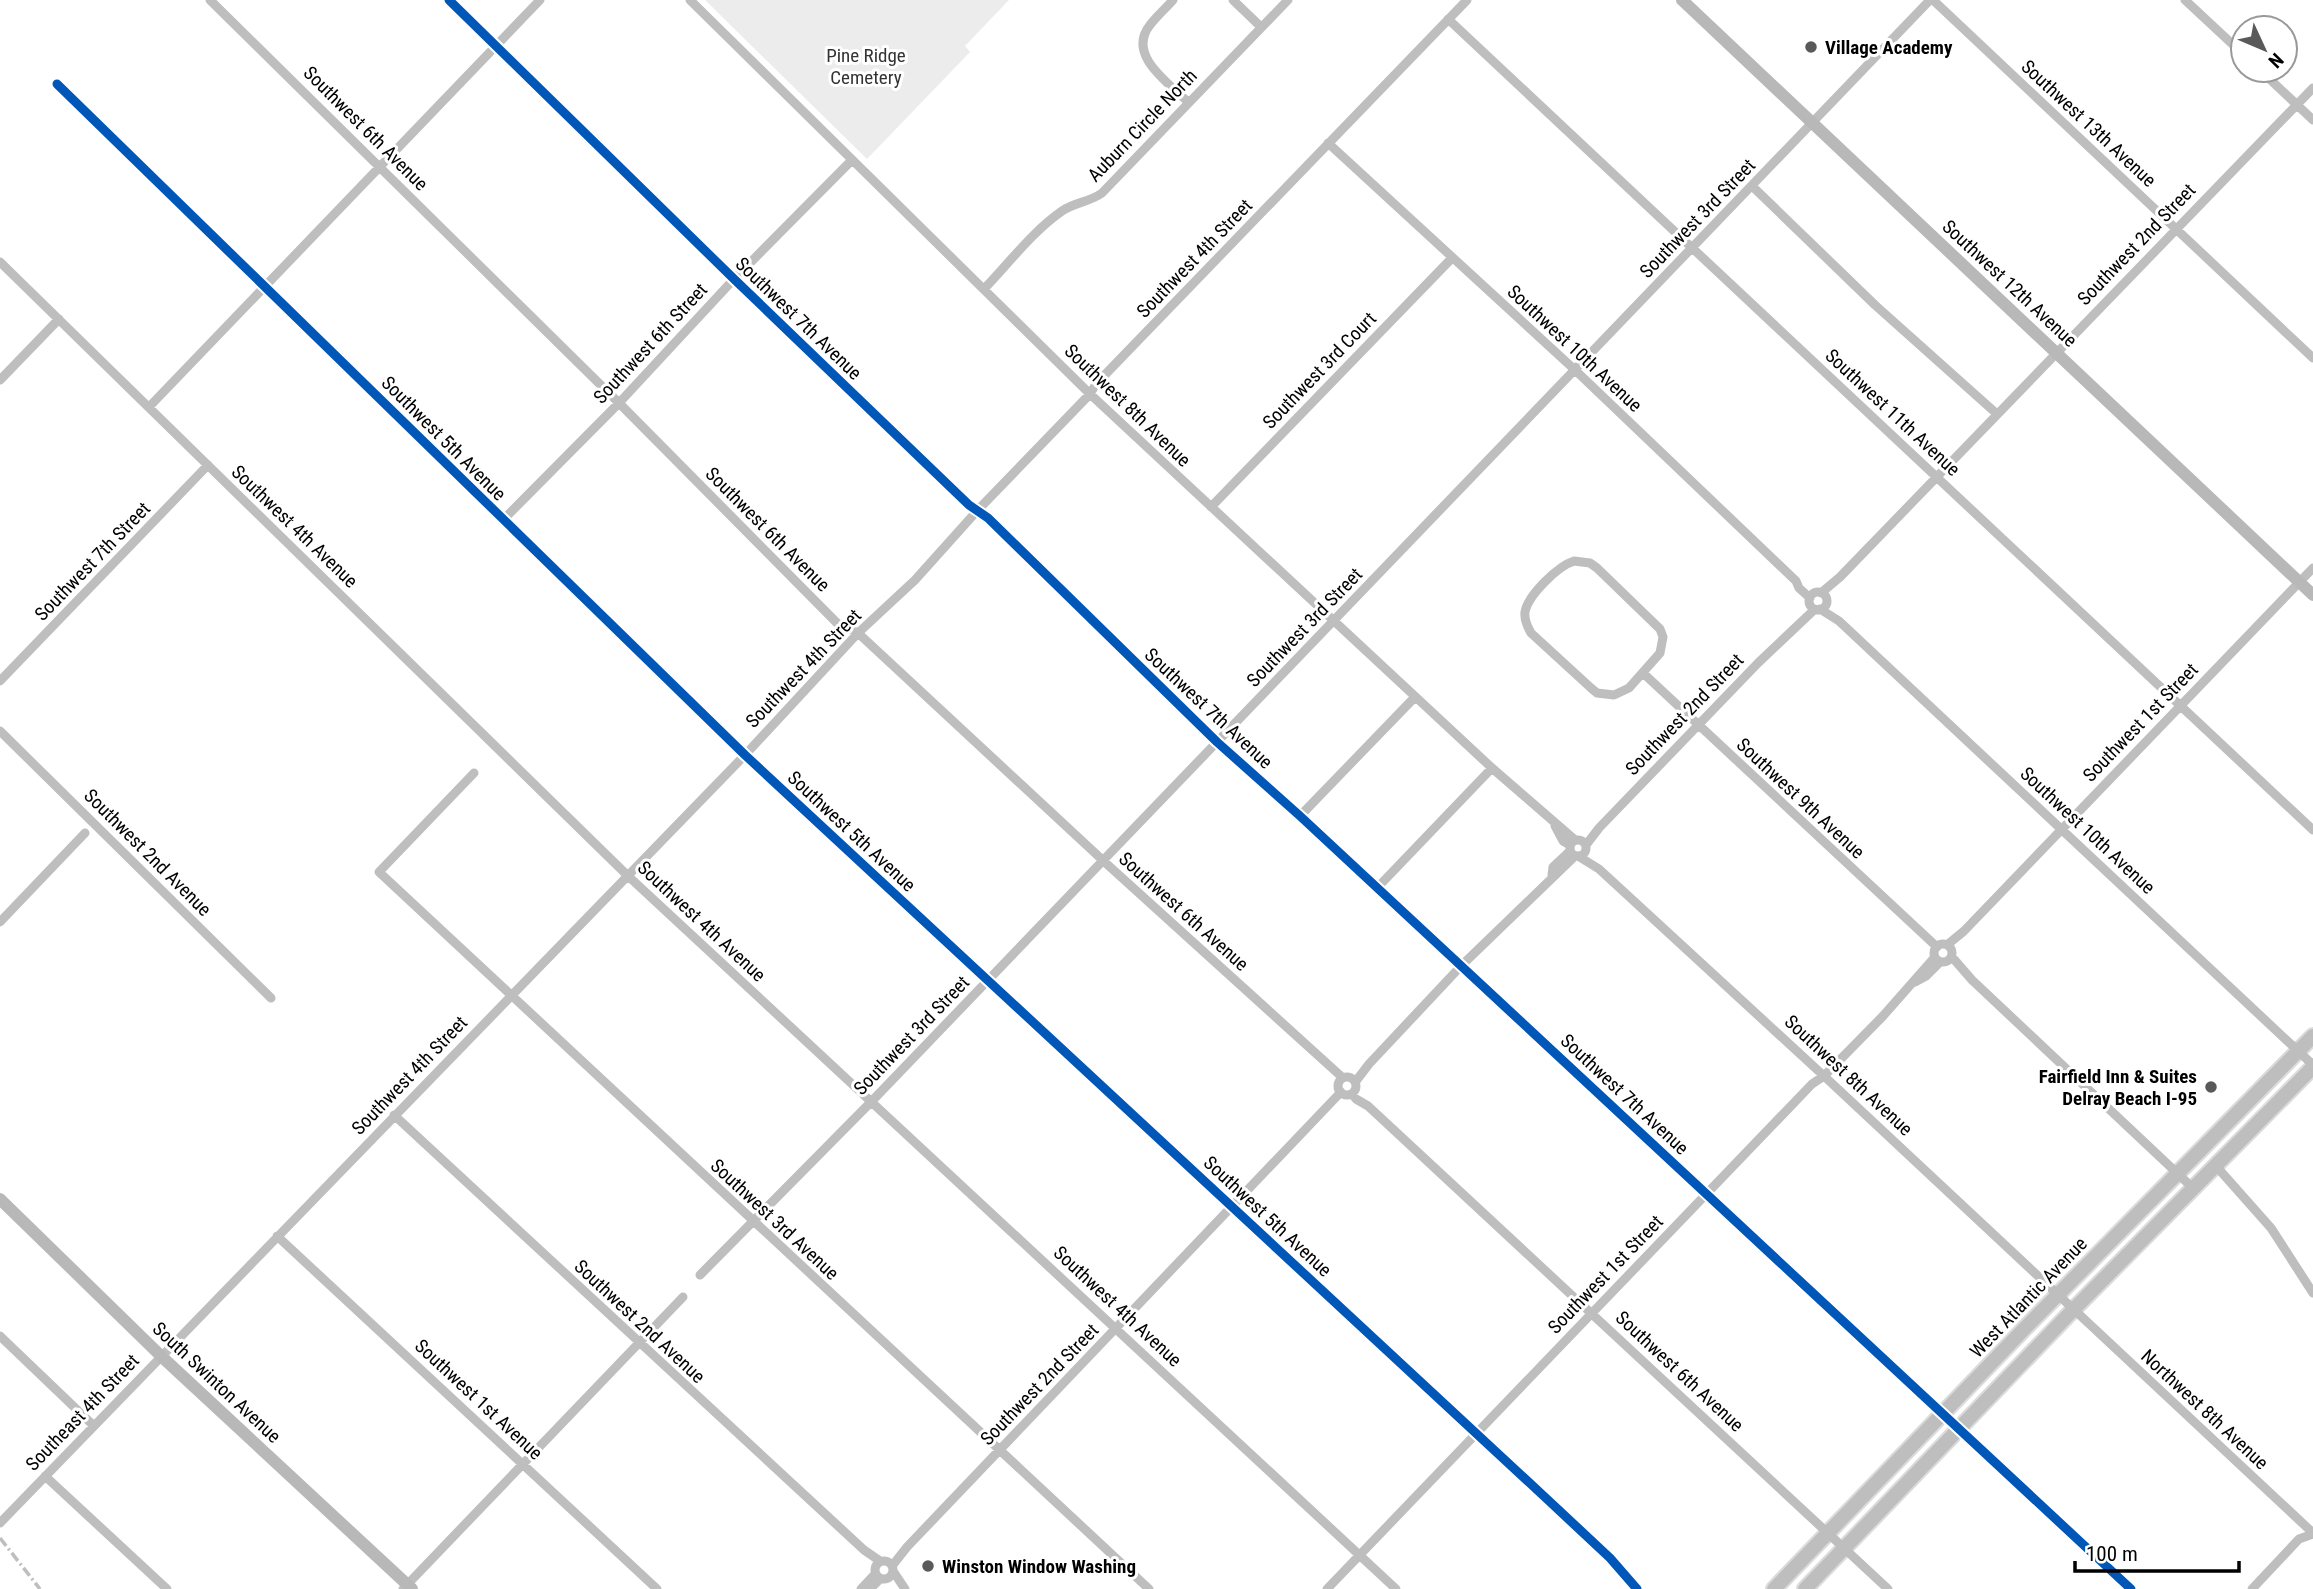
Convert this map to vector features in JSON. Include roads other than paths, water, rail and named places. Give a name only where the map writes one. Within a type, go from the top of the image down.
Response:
[{"type":"main road","name":"West Atlantic Avenue","points":[[1774,1589],[2313,1036]]},
{"type":"main road","points":[[1805,1589],[2073,1310],[2313,1066]]},
{"type":"street","name":"Southwest 6th Avenue","points":[[210,0],[619,403],[837,623],[858,633],[1348,1086],[1366,1099],[1368,1106],[1888,1589]]},
{"type":"street","name":"Southwest 7th Avenue","points":[[449,0],[734,279],[976,512],[988,518],[1217,742],[1300,816],[2131,1589]]},
{"type":"street","points":[[149,407],[540,0]]},
{"type":"street","name":"Southwest 8th Avenue","points":[[690,0],[1090,394],[1554,824],[1563,841],[1578,848],[2073,1310]]},
{"type":"street","points":[[1173,0],[1149,26],[1145,33],[1143,49],[1149,64],[1188,102]]},
{"type":"street","points":[[1233,0],[1261,27]]},
{"type":"street","name":"Auburn Circle North","points":[[984,289],[1050,220],[1072,205],[1096,198],[1102,193],[1287,0]]},
{"type":"street","name":"Southwest 4th Street","points":[[161,1356],[745,755],[858,633],[915,580],[1106,374],[1466,0]]},
{"type":"street","name":"Southwest 12th Avenue","points":[[1682,0],[2313,595]]},
{"type":"street","name":"Southwest 3rd Street","points":[[700,1275],[871,1102],[1932,0]]},
{"type":"street","name":"Southwest 13th Avenue","points":[[1932,0],[2313,358]]},
{"type":"street","points":[[2186,0],[2229,41]]},
{"type":"street","name":"Southwest 11th Avenue","points":[[1448,19],[2313,830]]},
{"type":"street","name":"Southwest 5th Avenue","points":[[57,84],[502,521],[745,755],[1610,1558],[1637,1589]]},
{"type":"street","points":[[2275,84],[2313,120]]},
{"type":"street","name":"Southwest 2nd Street","points":[[861,1589],[907,1547],[1461,966],[1552,877],[1553,867],[1599,828],[1796,626],[1799,616],[1818,601],[2313,89]]},
{"type":"street","name":"Southwest 10th Avenue","points":[[1328,144],[1575,370],[2313,1066]]},
{"type":"street","name":"Southwest 6th Street","points":[[502,521],[852,160]]},
{"type":"street","points":[[1752,186],[1866,296],[1997,414]]},
{"type":"street","name":"Southwest 3rd Court","points":[[1211,507],[1452,258]]},
{"type":"street","name":"Southwest 4th Avenue","points":[[0,262],[627,875],[1395,1589]]},
{"type":"street","points":[[0,380],[59,319]]},
{"type":"street","name":"Southwest 7th Street","points":[[0,681],[208,466]]},
{"type":"street","points":[[1582,561],[1597,568],[1660,629],[1663,637],[1660,653],[1643,673],[1629,688],[1614,695],[1597,693],[1531,633],[1525,609],[1532,596],[1566,563],[1582,561]]},
{"type":"street","name":"Southwest 1st Street","points":[[1327,1589],[1812,1084],[1824,1076],[1910,984],[1926,976],[1964,931],[2313,568]]},
{"type":"street","name":"Southwest 9th Avenue","points":[[1643,673],[2194,1189]]},
{"type":"street","points":[[1300,816],[1415,697]]},
{"type":"street","name":"Southwest 2nd Avenue","points":[[0,731],[271,998]]},
{"type":"street","points":[[1377,888],[1492,768]]},
{"type":"street","name":"Southwest 3rd Avenue","points":[[474,773],[379,872],[1149,1589]]},
{"type":"street","points":[[0,922],[85,833]]},
{"type":"street","name":"Southwest 2nd Avenue","points":[[394,1115],[903,1589]]},
{"type":"street","points":[[2216,1166],[2271,1228],[2313,1293]]},
{"type":"street","name":"South Swinton Avenue","points":[[0,1199],[161,1356],[407,1588]]},
{"type":"street","name":"Southwest 1st Avenue","points":[[277,1236],[657,1589]]},
{"type":"street","points":[[407,1588],[683,1297]]},
{"type":"street","name":"Northwest 8th Avenue","points":[[2073,1310],[2313,1533]]},
{"type":"street","points":[[0,1336],[93,1426]]},
{"type":"street","name":"Southeast 4th Street","points":[[0,1523],[161,1356]]},
{"type":"street","points":[[45,1476],[167,1589]]},
{"type":"street","points":[[2252,1589],[2299,1539],[2313,1533]]},
{"type":"street","name":"Southwest 2nd Street","points":[[870,1589],[884,1570]]},
{"type":"railway","points":[[0,1538],[40,1589]]},
{"type":"place","name":"Village Academy","points":[[1811,47]]},
{"type":"place","name":"Fairfield Inn & Suites Delray Beach I-95","points":[[2211,1087]]},
{"type":"place","name":"Winston Window Washing","points":[[928,1566]]},
{"type":"park label","name":"Pine Ridge Cemetery","points":[[866,66]]}]
